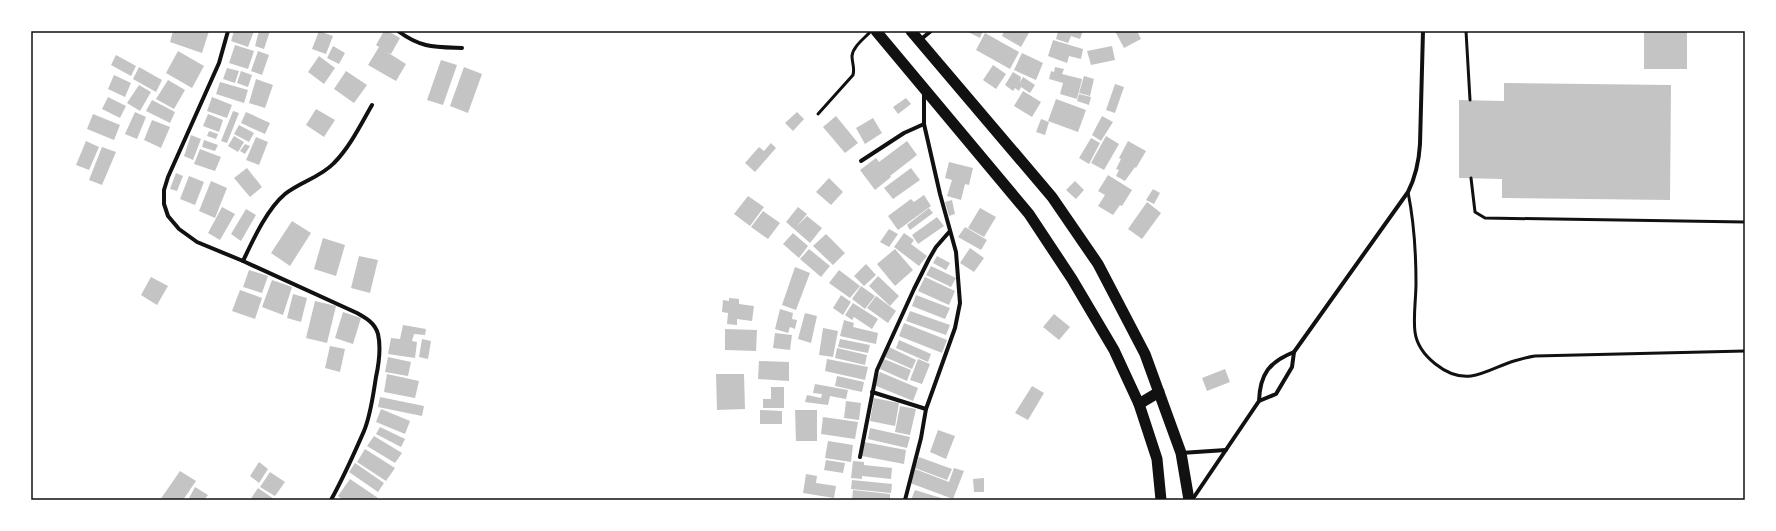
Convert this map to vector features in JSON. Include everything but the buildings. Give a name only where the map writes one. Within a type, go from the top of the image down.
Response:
[{"type":"highway","points":[[876,31],[1029,214],[1076,285],[1114,350],[1139,404],[1157,459],[1161,500]]},
{"type":"highway","points":[[911,31],[1052,197],[1098,264],[1145,354],[1181,453],[1190,500]]},
{"type":"highway","points":[[1139,404],[1159,392]]},
{"type":"street","points":[[228,31],[216,70],[168,177],[164,190],[164,204],[168,216],[179,229],[197,242],[243,261],[357,313],[369,320],[378,334],[378,370],[368,417],[364,430],[331,500]]},
{"type":"street","points":[[398,31],[411,40],[424,46],[462,48]]},
{"type":"street","points":[[919,40],[931,31]]},
{"type":"street","points":[[1190,500],[1259,401],[1276,394],[1292,367],[1294,352],[1408,192],[1415,178],[1418,161],[1423,31]]},
{"type":"street","points":[[905,500],[921,438],[926,408],[949,347],[960,303],[956,252],[924,124],[924,88]]},
{"type":"street","points":[[243,261],[254,237],[278,202],[285,194],[334,164],[348,145],[372,105]]},
{"type":"street","points":[[861,161],[904,133],[924,124]]},
{"type":"street","points":[[860,457],[877,370],[914,289],[936,247],[950,231]]},
{"type":"street","points":[[1259,401],[1259,385],[1267,372],[1277,359],[1294,352]]},
{"type":"street","points":[[872,392],[926,408]]},
{"type":"street","points":[[1181,453],[1226,450]]},
{"type":"lane","points":[[818,114],[852,75],[854,70],[852,57],[854,51],[871,31]]},
{"type":"lane","points":[[1466,31],[1470,100]]},
{"type":"lane","points":[[1471,178],[1475,212],[1485,218],[1745,222]]},
{"type":"lane","points":[[1408,192],[1414,224],[1416,255],[1415,333],[1419,345],[1426,354],[1435,363],[1445,369],[1458,375],[1470,376],[1483,373],[1514,361],[1535,356],[1745,351]]}]
